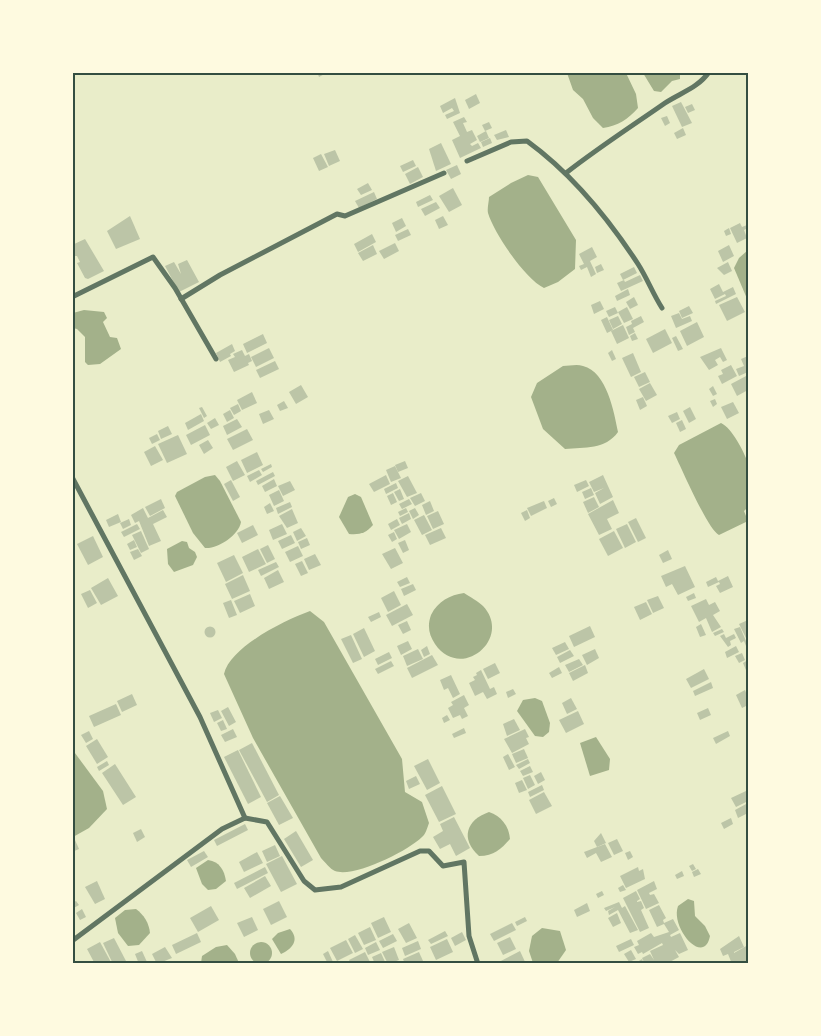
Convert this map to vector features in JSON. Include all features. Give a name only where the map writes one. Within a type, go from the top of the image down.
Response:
[{"type":"street","points":[[566,173],[591,153],[666,103],[702,82],[709,72]]},
{"type":"street","points":[[466,161],[511,142],[527,140],[566,173],[605,218],[639,266],[662,308]]},
{"type":"street","points":[[181,299],[220,274],[337,214],[345,216],[444,173]]},
{"type":"street","points":[[72,297],[153,257],[181,299],[216,359]]},
{"type":"street","points":[[72,477],[200,717],[245,818]]},
{"type":"street","points":[[72,941],[222,829],[245,818],[267,822],[304,880],[315,890],[341,887],[420,851],[429,851],[443,866],[464,862],[469,936],[478,964]]},
{"type":"shaded area","points":[[567,73],[626,73],[636,94],[638,108],[622,121],[613,126],[603,128],[593,118],[583,99],[573,90]]},
{"type":"shaded area","points":[[643,73],[680,73],[680,79],[672,81],[661,92],[654,91]]},
{"type":"shaded area","points":[[528,175],[538,177],[576,240],[575,269],[558,282],[544,288],[528,275],[511,255],[491,222],[488,213],[489,197]]},
{"type":"shaded area","points":[[748,250],[748,301],[734,268],[739,258]]},
{"type":"shaded area","points":[[84,310],[104,312],[107,318],[103,322],[110,337],[117,338],[121,349],[100,364],[88,365],[85,362],[85,337],[77,329],[73,328],[73,313]]},
{"type":"shaded area","points":[[563,366],[583,366],[598,376],[604,384],[618,432],[607,442],[601,445],[565,449],[543,429],[531,397],[537,383]]},
{"type":"shaded area","points":[[721,423],[729,430],[741,447],[748,463],[750,479],[748,507],[744,511],[748,521],[719,535],[708,522],[674,453],[679,445]]},
{"type":"shaded area","points":[[215,475],[241,522],[236,532],[222,544],[205,548],[193,533],[175,496],[177,492],[205,477]]},
{"type":"shaded area","points":[[355,494],[361,497],[373,525],[362,533],[349,534],[339,517],[348,497]]},
{"type":"shaded area","points":[[182,541],[187,542],[189,548],[195,552],[197,557],[193,565],[174,572],[168,564],[167,549]]},
{"type":"shaded area","points":[[464,593],[483,606],[491,618],[492,631],[488,642],[480,651],[470,657],[458,659],[446,655],[435,644],[430,634],[429,623],[431,615],[441,602],[454,595]]},
{"type":"shaded area","points":[[310,611],[324,622],[402,759],[405,792],[422,802],[429,823],[423,836],[415,843],[393,856],[355,871],[335,871],[321,858],[253,738],[224,674],[228,664],[247,645],[273,628]]},
{"type":"shaded area","points":[[535,698],[542,701],[550,723],[549,732],[543,737],[535,736],[517,711],[523,700]]},
{"type":"shaded area","points":[[596,737],[610,759],[609,770],[590,776],[580,743]]},
{"type":"shaded area","points":[[72,749],[103,791],[107,809],[89,828],[73,837]]},
{"type":"shaded area","points":[[489,812],[504,822],[510,839],[497,851],[489,855],[479,856],[469,843],[468,831],[475,820]]},
{"type":"shaded area","points":[[208,860],[223,870],[225,877],[226,881],[216,889],[208,890],[202,884],[196,868]]},
{"type":"shaded area","points":[[688,899],[694,901],[695,916],[705,926],[710,936],[707,945],[695,946],[683,933],[679,924],[678,906]]},
{"type":"shaded area","points":[[136,909],[146,919],[150,933],[139,945],[128,946],[118,933],[115,918],[125,910]]},
{"type":"shaded area","points":[[542,928],[560,931],[566,950],[557,963],[533,963],[529,951],[532,936]]},
{"type":"shaded area","points":[[290,929],[294,937],[293,944],[281,954],[272,939],[278,933]]},
{"type":"shaded area","points":[[261,942],[269,945],[272,953],[269,961],[261,964],[253,961],[250,953],[253,945]]},
{"type":"shaded area","points":[[227,945],[235,954],[239,963],[201,963],[202,956],[216,947]]},
{"type":"building","points":[[317,72],[328,72],[319,77]]},
{"type":"building","points":[[476,94],[480,103],[469,109],[465,100]]},
{"type":"building","points":[[455,98],[460,113],[447,119],[445,115],[454,111],[452,108],[443,113],[440,106]]},
{"type":"building","points":[[681,102],[692,123],[682,127],[672,106]]},
{"type":"building","points":[[692,104],[695,110],[688,113],[685,107]]},
{"type":"building","points":[[667,116],[670,123],[665,126],[661,118]]},
{"type":"building","points":[[464,117],[467,122],[463,123],[467,132],[472,130],[477,140],[470,144],[472,146],[478,143],[481,148],[460,158],[452,140],[460,136],[453,122]]},
{"type":"building","points":[[489,122],[492,128],[485,131],[482,125]]},
{"type":"building","points":[[683,128],[686,135],[677,139],[674,133]]},
{"type":"building","points":[[506,130],[509,137],[497,140],[494,135]]},
{"type":"building","points":[[486,131],[489,138],[480,142],[477,136]]},
{"type":"building","points":[[490,138],[492,143],[483,147],[481,142]]},
{"type":"building","points":[[441,143],[451,164],[436,171],[429,149]]},
{"type":"building","points":[[335,150],[340,161],[329,166],[324,154]]},
{"type":"building","points":[[321,154],[328,167],[319,171],[313,158]]},
{"type":"building","points":[[413,160],[416,166],[403,172],[400,166]]},
{"type":"building","points":[[457,165],[461,174],[451,179],[446,170]]},
{"type":"building","points":[[418,167],[423,177],[410,184],[405,174]]},
{"type":"building","points":[[368,183],[372,190],[361,195],[357,189]]},
{"type":"building","points":[[453,188],[462,205],[449,212],[439,196]]},
{"type":"building","points":[[374,192],[377,199],[359,208],[355,201]]},
{"type":"building","points":[[430,195],[433,200],[418,207],[416,202]]},
{"type":"building","points":[[436,202],[440,208],[425,216],[421,209]]},
{"type":"building","points":[[130,216],[140,239],[116,249],[107,231]]},
{"type":"building","points":[[443,216],[448,225],[439,229],[435,220]]},
{"type":"building","points":[[402,218],[406,226],[396,232],[392,223]]},
{"type":"building","points":[[740,223],[742,227],[747,225],[748,228],[744,230],[747,238],[737,243],[730,228]]},
{"type":"building","points":[[729,228],[731,234],[726,236],[724,231]]},
{"type":"building","points":[[408,229],[411,235],[398,241],[395,235]]},
{"type":"building","points":[[372,234],[376,242],[358,252],[354,244]]},
{"type":"building","points":[[85,239],[104,271],[88,279],[85,278],[77,263],[80,262],[77,256],[72,256],[72,245]]},
{"type":"building","points":[[395,243],[399,251],[384,259],[379,251]]},
{"type":"building","points":[[373,245],[377,254],[363,261],[358,253]]},
{"type":"building","points":[[729,245],[734,256],[723,262],[718,251]]},
{"type":"building","points":[[592,247],[597,257],[590,261],[596,274],[591,277],[587,267],[581,270],[579,266],[584,264],[579,254]]},
{"type":"building","points":[[187,260],[199,282],[179,292],[165,266],[174,262],[181,274],[178,264]]},
{"type":"building","points":[[728,262],[732,271],[724,275],[717,268]]},
{"type":"building","points":[[601,264],[604,270],[597,273],[595,267]]},
{"type":"building","points":[[634,267],[637,273],[623,280],[620,274]]},
{"type":"building","points":[[640,275],[643,281],[621,291],[617,283],[624,280],[625,282]]},
{"type":"building","points":[[719,284],[723,292],[733,287],[736,294],[716,304],[715,301],[726,296],[725,294],[715,299],[710,289]]},
{"type":"building","points":[[628,289],[630,295],[617,301],[615,296]]},
{"type":"building","points":[[634,297],[638,305],[630,309],[626,302]]},
{"type":"building","points":[[737,297],[745,312],[727,321],[719,305]]},
{"type":"building","points":[[600,301],[604,309],[594,314],[591,305]]},
{"type":"building","points":[[689,306],[693,313],[682,318],[679,311]]},
{"type":"building","points":[[615,307],[618,313],[609,317],[606,311]]},
{"type":"building","points":[[627,307],[633,319],[624,323],[618,312]]},
{"type":"building","points":[[679,313],[682,319],[690,316],[692,321],[676,328],[671,316]]},
{"type":"building","points":[[618,316],[622,324],[613,329],[609,320]]},
{"type":"building","points":[[641,316],[644,322],[633,328],[635,332],[629,335],[626,327],[632,324],[631,321]]},
{"type":"building","points":[[607,317],[613,330],[607,333],[601,320]]},
{"type":"building","points":[[697,322],[704,337],[687,346],[680,331]]},
{"type":"building","points":[[623,325],[629,338],[617,344],[611,331]]},
{"type":"building","points":[[665,329],[672,343],[653,353],[646,339]]},
{"type":"building","points":[[635,333],[638,339],[632,341],[630,336]]},
{"type":"building","points":[[263,334],[267,343],[247,353],[243,344]]},
{"type":"building","points":[[676,336],[683,349],[678,351],[672,338]]},
{"type":"building","points":[[232,344],[235,351],[230,354],[231,356],[220,362],[216,353]]},
{"type":"building","points":[[269,348],[274,358],[256,367],[251,357]]},
{"type":"building","points":[[721,348],[727,360],[723,362],[720,357],[715,360],[718,365],[709,370],[700,357]]},
{"type":"building","points":[[242,350],[245,356],[249,354],[252,361],[248,363],[249,365],[234,372],[228,360],[235,357],[233,354]]},
{"type":"building","points":[[612,350],[616,359],[612,361],[608,353]]},
{"type":"building","points":[[633,353],[641,372],[631,377],[622,358]]},
{"type":"building","points":[[748,356],[748,372],[739,376],[736,369],[744,366],[741,359]]},
{"type":"building","points":[[275,361],[279,369],[260,378],[256,370]]},
{"type":"building","points":[[731,365],[737,376],[722,384],[718,376],[723,374],[721,370]]},
{"type":"building","points":[[645,372],[650,382],[639,387],[634,377]]},
{"type":"building","points":[[748,375],[748,390],[737,396],[731,384]]},
{"type":"building","points":[[650,383],[657,395],[646,401],[639,389]]},
{"type":"building","points":[[301,385],[308,397],[296,404],[289,392]]},
{"type":"building","points":[[713,386],[717,394],[713,396],[709,389]]},
{"type":"building","points":[[252,392],[257,403],[242,410],[237,400]]},
{"type":"building","points":[[643,397],[647,406],[640,410],[636,400]]},
{"type":"building","points":[[715,399],[717,404],[713,407],[710,401]]},
{"type":"building","points":[[284,401],[288,408],[280,411],[277,405]]},
{"type":"building","points":[[733,402],[739,413],[727,419],[721,407]]},
{"type":"building","points":[[238,404],[241,411],[234,415],[230,408]]},
{"type":"building","points":[[202,407],[207,416],[204,418],[199,408]]},
{"type":"building","points":[[690,407],[696,419],[689,423],[683,411]]},
{"type":"building","points":[[230,410],[234,418],[227,422],[223,414]]},
{"type":"building","points":[[269,410],[274,419],[263,424],[259,414]]},
{"type":"building","points":[[677,412],[680,419],[672,423],[668,416]]},
{"type":"building","points":[[201,414],[204,421],[188,430],[185,423]]},
{"type":"building","points":[[215,418],[219,425],[211,429],[207,423]]},
{"type":"building","points":[[237,419],[242,427],[227,435],[223,426]]},
{"type":"building","points":[[682,420],[686,429],[680,432],[676,423]]},
{"type":"building","points":[[205,425],[210,435],[191,445],[186,435]]},
{"type":"building","points":[[168,426],[172,434],[161,439],[158,431]]},
{"type":"building","points":[[247,429],[253,440],[233,450],[227,439]]},
{"type":"building","points":[[157,434],[160,440],[152,444],[149,438]]},
{"type":"building","points":[[178,435],[187,454],[167,463],[158,444]]},
{"type":"building","points":[[208,440],[213,448],[204,454],[199,445]]},
{"type":"building","points":[[155,446],[163,460],[151,466],[144,452]]},
{"type":"building","points":[[257,452],[263,465],[247,473],[241,460]]},
{"type":"building","points":[[237,461],[245,475],[233,481],[226,467]]},
{"type":"building","points":[[405,461],[408,468],[398,472],[395,465]]},
{"type":"building","points":[[271,464],[272,467],[263,472],[261,469]]},
{"type":"building","points":[[395,466],[401,478],[391,482],[386,470]]},
{"type":"building","points":[[259,470],[262,475],[250,482],[247,476]]},
{"type":"building","points":[[273,472],[275,476],[258,485],[256,481]]},
{"type":"building","points":[[386,475],[390,484],[374,492],[369,484]]},
{"type":"building","points":[[603,475],[613,497],[600,504],[595,493],[604,488],[594,492],[589,482]]},
{"type":"building","points":[[408,476],[417,493],[407,497],[398,481]]},
{"type":"building","points":[[274,479],[277,486],[265,492],[262,486]]},
{"type":"building","points":[[231,480],[240,497],[233,501],[224,484]]},
{"type":"building","points":[[586,480],[589,486],[577,492],[574,485]]},
{"type":"building","points":[[290,481],[295,490],[283,496],[278,486]]},
{"type":"building","points":[[396,483],[398,488],[386,494],[384,489]]},
{"type":"building","points":[[591,488],[594,495],[585,499],[582,492]]},
{"type":"building","points":[[400,489],[404,499],[399,501],[394,492]]},
{"type":"building","points":[[279,490],[284,501],[274,506],[269,495]]},
{"type":"building","points":[[393,493],[397,502],[391,505],[387,496]]},
{"type":"building","points":[[421,493],[425,501],[415,506],[410,498]]},
{"type":"building","points":[[594,497],[599,507],[588,513],[583,502]]},
{"type":"building","points":[[554,498],[557,504],[551,507],[548,501]]},
{"type":"building","points":[[161,499],[165,508],[150,516],[145,507]]},
{"type":"building","points":[[409,499],[412,504],[402,509],[399,504]]},
{"type":"building","points":[[613,500],[619,513],[607,519],[612,529],[599,535],[588,514]]},
{"type":"building","points":[[430,501],[434,511],[426,515],[422,505]]},
{"type":"building","points":[[544,501],[547,508],[531,516],[527,508]]},
{"type":"building","points":[[290,502],[292,507],[278,514],[276,508]]},
{"type":"building","points":[[270,503],[274,511],[267,514],[264,507]]},
{"type":"building","points":[[143,508],[148,518],[163,510],[167,517],[153,524],[161,541],[149,546],[139,521],[135,523],[131,515]]},
{"type":"building","points":[[406,508],[408,512],[400,516],[398,512]]},
{"type":"building","points":[[415,508],[419,515],[413,519],[409,511]]},
{"type":"building","points":[[292,509],[298,523],[287,528],[279,516]]},
{"type":"building","points":[[527,510],[530,518],[525,521],[521,513]]},
{"type":"building","points":[[438,511],[444,524],[433,529],[427,516]]},
{"type":"building","points":[[409,513],[411,519],[402,524],[399,518]]},
{"type":"building","points":[[118,514],[121,522],[109,527],[106,520]]},
{"type":"building","points":[[424,515],[432,530],[422,535],[414,520]]},
{"type":"building","points":[[636,518],[646,538],[638,542],[628,522]]},
{"type":"building","points":[[129,519],[131,525],[123,529],[120,523]]},
{"type":"building","points":[[397,519],[400,525],[391,530],[388,524]]},
{"type":"building","points":[[137,524],[140,529],[124,537],[121,532]]},
{"type":"building","points":[[282,524],[287,534],[273,540],[269,530]]},
{"type":"building","points":[[407,524],[411,532],[399,539],[394,530]]},
{"type":"building","points":[[627,524],[636,542],[625,548],[616,529]]},
{"type":"building","points":[[253,525],[258,535],[242,543],[237,533]]},
{"type":"building","points":[[301,528],[306,536],[297,541],[293,532]]},
{"type":"building","points":[[441,528],[446,538],[430,545],[425,535]]},
{"type":"building","points":[[141,531],[149,549],[141,553],[132,535]]},
{"type":"building","points":[[614,531],[623,548],[608,556],[599,539]]},
{"type":"building","points":[[394,532],[397,539],[392,542],[388,535]]},
{"type":"building","points":[[291,535],[295,543],[282,549],[278,541]]},
{"type":"building","points":[[93,536],[103,557],[88,565],[77,544]]},
{"type":"building","points":[[307,538],[310,545],[301,549],[298,542]]},
{"type":"building","points":[[134,540],[137,547],[130,550],[127,544]]},
{"type":"building","points":[[405,540],[409,550],[403,553],[398,543]]},
{"type":"building","points":[[268,545],[275,559],[267,563],[260,549]]},
{"type":"building","points":[[298,546],[303,556],[290,562],[285,552]]},
{"type":"building","points":[[395,548],[403,563],[391,569],[382,554]]},
{"type":"building","points":[[138,549],[142,556],[134,560],[130,552]]},
{"type":"building","points":[[258,549],[266,564],[249,572],[242,557]]},
{"type":"building","points":[[668,550],[672,559],[663,563],[659,555]]},
{"type":"building","points":[[315,554],[321,565],[309,570],[304,559]]},
{"type":"building","points":[[234,555],[243,573],[226,582],[217,563]]},
{"type":"building","points":[[302,561],[308,573],[301,576],[295,564]]},
{"type":"building","points":[[276,562],[279,567],[261,576],[258,570]]},
{"type":"building","points":[[685,566],[695,587],[678,595],[672,584],[666,587],[661,576]]},
{"type":"building","points":[[278,570],[284,582],[269,589],[264,578]]},
{"type":"building","points":[[243,575],[250,591],[232,599],[225,584]]},
{"type":"building","points":[[728,576],[733,587],[720,593],[716,586],[720,584],[719,582],[708,587],[706,582],[716,577],[718,581]]},
{"type":"building","points":[[407,577],[410,583],[400,587],[397,582]]},
{"type":"building","points":[[108,578],[118,596],[101,605],[91,588]]},
{"type":"building","points":[[413,584],[416,590],[404,596],[401,589]]},
{"type":"building","points":[[90,590],[97,603],[88,608],[81,594]]},
{"type":"building","points":[[394,591],[401,605],[388,612],[381,598]]},
{"type":"building","points":[[694,593],[696,598],[688,601],[686,597]]},
{"type":"building","points":[[250,594],[255,606],[240,613],[234,601]]},
{"type":"building","points":[[658,596],[664,608],[653,613],[647,600]]},
{"type":"building","points":[[706,599],[709,605],[715,602],[720,611],[713,615],[721,627],[712,632],[706,618],[699,622],[691,606]]},
{"type":"building","points":[[231,600],[237,615],[229,618],[223,603]]},
{"type":"building","points":[[646,602],[652,614],[640,620],[634,607]]},
{"type":"building","points":[[407,604],[413,615],[392,626],[386,615]]},
{"type":"building","points":[[379,612],[381,617],[371,622],[368,617]]},
{"type":"building","points":[[748,620],[748,639],[747,640],[739,624]]},
{"type":"building","points":[[407,621],[411,630],[403,634],[398,625]]},
{"type":"building","points":[[701,624],[706,635],[700,637],[696,627]]},
{"type":"building","points":[[590,626],[595,637],[574,647],[569,636]]},
{"type":"building","points":[[208,627],[212,627],[215,632],[214,636],[208,637],[205,634],[205,630]]},
{"type":"building","points":[[740,627],[746,641],[748,640],[748,651],[744,641],[741,643],[734,629]]},
{"type":"building","points":[[364,628],[375,651],[364,657],[353,634]]},
{"type":"building","points":[[722,629],[724,632],[715,636],[713,633]]},
{"type":"building","points":[[724,634],[726,638],[734,634],[736,638],[730,641],[731,645],[728,647],[720,636]]},
{"type":"building","points":[[351,635],[362,659],[353,663],[341,639]]},
{"type":"building","points":[[408,641],[412,649],[401,655],[397,646]]},
{"type":"building","points":[[565,642],[569,649],[556,655],[552,648]]},
{"type":"building","points":[[427,646],[430,654],[424,657],[421,650]]},
{"type":"building","points":[[736,646],[739,652],[727,658],[725,652]]},
{"type":"building","points":[[418,649],[423,659],[407,666],[403,656]]},
{"type":"building","points":[[595,649],[599,658],[587,665],[582,655]]},
{"type":"building","points":[[570,650],[574,656],[560,663],[557,657]]},
{"type":"building","points":[[389,652],[392,658],[378,665],[375,659]]},
{"type":"building","points":[[742,653],[745,660],[739,663],[735,656]]},
{"type":"building","points":[[432,655],[438,665],[412,678],[407,668]]},
{"type":"building","points":[[579,659],[583,665],[569,672],[565,665]]},
{"type":"building","points":[[748,660],[748,675],[743,663]]},
{"type":"building","points":[[391,661],[394,666],[378,674],[375,669]]},
{"type":"building","points":[[495,663],[500,673],[488,679],[483,669]]},
{"type":"building","points":[[585,665],[588,673],[573,681],[569,673]]},
{"type":"building","points":[[559,667],[562,673],[552,678],[549,673]]},
{"type":"building","points":[[704,669],[709,679],[691,688],[686,679]]},
{"type":"building","points":[[481,670],[490,689],[494,687],[497,694],[487,699],[483,692],[475,696],[469,683],[475,680],[473,677]]},
{"type":"building","points":[[451,675],[460,694],[453,698],[448,688],[444,690],[440,680]]},
{"type":"building","points":[[711,682],[713,688],[695,696],[693,691]]},
{"type":"building","points":[[513,689],[516,694],[508,698],[506,692]]},
{"type":"building","points":[[745,690],[748,705],[742,708],[736,695]]},
{"type":"building","points":[[132,694],[137,705],[122,712],[117,701]]},
{"type":"building","points":[[464,695],[469,705],[464,708],[468,716],[462,719],[460,715],[453,718],[448,708],[453,705],[451,702]]},
{"type":"building","points":[[571,698],[577,709],[567,714],[562,703]]},
{"type":"building","points":[[116,704],[121,715],[94,727],[89,716]]},
{"type":"building","points":[[228,707],[236,722],[229,726],[221,711]]},
{"type":"building","points":[[708,708],[711,715],[700,720],[697,713]]},
{"type":"building","points":[[218,710],[222,718],[214,722],[210,713]]},
{"type":"building","points":[[578,711],[584,724],[566,733],[559,720]]},
{"type":"building","points":[[447,715],[450,720],[444,723],[442,718]]},
{"type":"building","points":[[514,719],[520,730],[507,736],[503,724]]},
{"type":"building","points":[[223,720],[227,729],[221,731],[217,723]]},
{"type":"building","points":[[464,728],[466,733],[454,738],[452,734]]},
{"type":"building","points":[[233,729],[237,737],[225,742],[221,735]]},
{"type":"building","points":[[525,729],[529,737],[526,738],[529,744],[512,753],[504,739]]},
{"type":"building","points":[[89,731],[93,739],[86,743],[81,735]]},
{"type":"building","points":[[728,731],[730,736],[716,744],[713,738]]},
{"type":"building","points":[[97,739],[108,757],[97,764],[86,746]]},
{"type":"building","points":[[252,743],[279,795],[267,802],[239,750]]},
{"type":"building","points":[[524,749],[528,758],[516,763],[512,754]]},
{"type":"building","points":[[238,750],[261,797],[248,804],[224,757]]},
{"type":"building","points":[[508,754],[515,767],[509,770],[503,757]]},
{"type":"building","points":[[428,759],[440,783],[427,790],[414,766]]},
{"type":"building","points":[[528,759],[530,763],[519,769],[516,765]]},
{"type":"building","points":[[107,761],[109,765],[99,771],[97,767]]},
{"type":"building","points":[[115,764],[136,797],[123,805],[102,773]]},
{"type":"building","points":[[530,766],[533,772],[523,776],[520,771]]},
{"type":"building","points":[[541,772],[545,780],[538,784],[534,776]]},
{"type":"building","points":[[530,775],[535,785],[528,789],[523,778]]},
{"type":"building","points":[[416,776],[420,784],[409,789],[406,781]]},
{"type":"building","points":[[522,780],[527,790],[519,793],[515,783]]},
{"type":"building","points":[[542,785],[544,790],[530,797],[528,792]]},
{"type":"building","points":[[442,786],[456,814],[439,822],[425,795]]},
{"type":"building","points":[[746,791],[748,801],[736,807],[731,798]]},
{"type":"building","points":[[544,792],[552,806],[536,814],[529,800]]},
{"type":"building","points":[[280,796],[293,818],[279,825],[267,803]]},
{"type":"building","points":[[748,803],[748,813],[738,818],[735,810]]},
{"type":"building","points":[[454,817],[470,848],[456,856],[450,844],[440,849],[433,837],[443,831],[440,824]]},
{"type":"building","points":[[731,818],[733,824],[724,829],[721,823]]},
{"type":"building","points":[[245,824],[248,830],[217,846],[214,840]]},
{"type":"building","points":[[141,829],[145,837],[137,842],[133,833]]},
{"type":"building","points":[[296,831],[313,860],[301,867],[284,839]]},
{"type":"building","points":[[601,833],[606,843],[597,847],[594,841]]},
{"type":"building","points":[[617,839],[623,851],[614,855],[608,843]]},
{"type":"building","points":[[75,840],[79,849],[72,852],[72,842]]},
{"type":"building","points":[[605,844],[612,857],[601,862],[596,853],[587,858],[584,852]]},
{"type":"building","points":[[275,845],[280,856],[267,862],[262,851]]},
{"type":"building","points":[[204,851],[208,857],[191,867],[187,860]]},
{"type":"building","points":[[630,851],[633,857],[628,860],[625,853]]},
{"type":"building","points":[[257,852],[263,863],[244,872],[239,862]]},
{"type":"building","points":[[282,856],[297,884],[281,892],[266,864]]},
{"type":"building","points":[[693,864],[696,869],[692,871],[689,866]]},
{"type":"building","points":[[265,867],[268,873],[237,889],[234,883]]},
{"type":"building","points":[[638,867],[639,871],[643,869],[645,879],[626,888],[620,876]]},
{"type":"building","points":[[698,869],[701,874],[694,877],[692,872]]},
{"type":"building","points":[[682,871],[684,876],[677,879],[675,875]]},
{"type":"building","points":[[265,876],[271,886],[250,898],[244,888]]},
{"type":"building","points":[[97,881],[105,899],[95,904],[85,887]]},
{"type":"building","points":[[654,881],[657,889],[649,893],[650,895],[654,894],[659,903],[646,909],[637,890]]},
{"type":"building","points":[[623,885],[626,890],[620,892],[618,888]]},
{"type":"building","points":[[602,891],[604,895],[598,898],[596,894]]},
{"type":"building","points":[[636,891],[640,899],[637,902],[641,901],[644,908],[641,910],[649,928],[640,932],[623,898]]},
{"type":"building","points":[[76,901],[79,905],[72,909],[72,903]]},
{"type":"building","points":[[279,901],[287,917],[271,925],[263,909]]},
{"type":"building","points":[[619,902],[622,908],[625,906],[638,930],[630,933],[618,910],[609,915],[608,911],[615,907],[606,911],[604,908]]},
{"type":"building","points":[[587,903],[590,911],[577,917],[574,910]]},
{"type":"building","points":[[659,905],[666,918],[663,920],[664,923],[673,919],[679,930],[670,935],[671,937],[680,933],[688,950],[679,954],[675,950],[679,957],[666,964],[645,964],[642,958],[650,954],[654,960],[650,951],[663,945],[662,943],[643,954],[642,952],[638,954],[634,947],[639,945],[637,941],[651,933],[654,937],[669,932],[664,924],[657,927],[649,910]]},
{"type":"building","points":[[211,906],[219,920],[198,932],[190,918]]},
{"type":"building","points":[[82,909],[86,917],[80,920],[76,913]]},
{"type":"building","points":[[617,913],[621,923],[613,927],[608,918]]},
{"type":"building","points":[[252,917],[258,930],[244,937],[237,923]]},
{"type":"building","points":[[384,917],[391,932],[378,938],[371,923]]},
{"type":"building","points":[[525,917],[527,921],[517,926],[515,922]]},
{"type":"building","points":[[409,923],[417,938],[406,943],[398,929]]},
{"type":"building","points":[[512,923],[516,930],[494,941],[490,934]]},
{"type":"building","points":[[370,927],[376,940],[364,945],[358,933]]},
{"type":"building","points":[[445,931],[448,936],[431,944],[428,940]]},
{"type":"building","points":[[462,932],[466,940],[455,946],[451,938]]},
{"type":"building","points":[[197,933],[201,942],[176,954],[172,945]]},
{"type":"building","points":[[393,934],[397,941],[383,948],[379,941]]},
{"type":"building","points":[[355,935],[363,949],[355,953],[348,939]]},
{"type":"building","points":[[739,936],[744,947],[734,953],[748,945],[748,960],[742,964],[732,964],[728,954],[723,956],[720,949]]},
{"type":"building","points":[[510,937],[516,949],[503,955],[497,943]]},
{"type":"building","points":[[114,938],[126,961],[121,964],[113,964],[103,943]]},
{"type":"building","points":[[447,939],[453,952],[436,960],[430,947]]},
{"type":"building","points":[[631,939],[634,945],[619,952],[616,946]]},
{"type":"building","points":[[346,940],[353,953],[337,961],[330,948]]},
{"type":"building","points":[[418,941],[421,949],[405,956],[402,948]]},
{"type":"building","points":[[100,942],[112,964],[95,964],[87,949]]},
{"type":"building","points":[[376,942],[380,950],[368,955],[365,948]]},
{"type":"building","points":[[165,947],[172,958],[157,964],[152,954]]},
{"type":"building","points":[[394,947],[399,960],[388,964],[382,952]]},
{"type":"building","points":[[631,950],[636,959],[629,962],[624,954]]},
{"type":"building","points":[[142,951],[147,962],[139,964],[135,954]]},
{"type":"building","points":[[328,951],[333,962],[330,964],[328,964],[323,954]]},
{"type":"building","points":[[520,951],[526,964],[500,964],[499,962]]},
{"type":"building","points":[[365,952],[371,964],[351,964],[349,960]]},
{"type":"building","points":[[419,952],[423,961],[405,964],[403,959]]},
{"type":"building","points":[[381,953],[386,964],[375,964],[372,957]]},
{"type":"building","points":[[642,959],[644,964],[634,964]]}]
